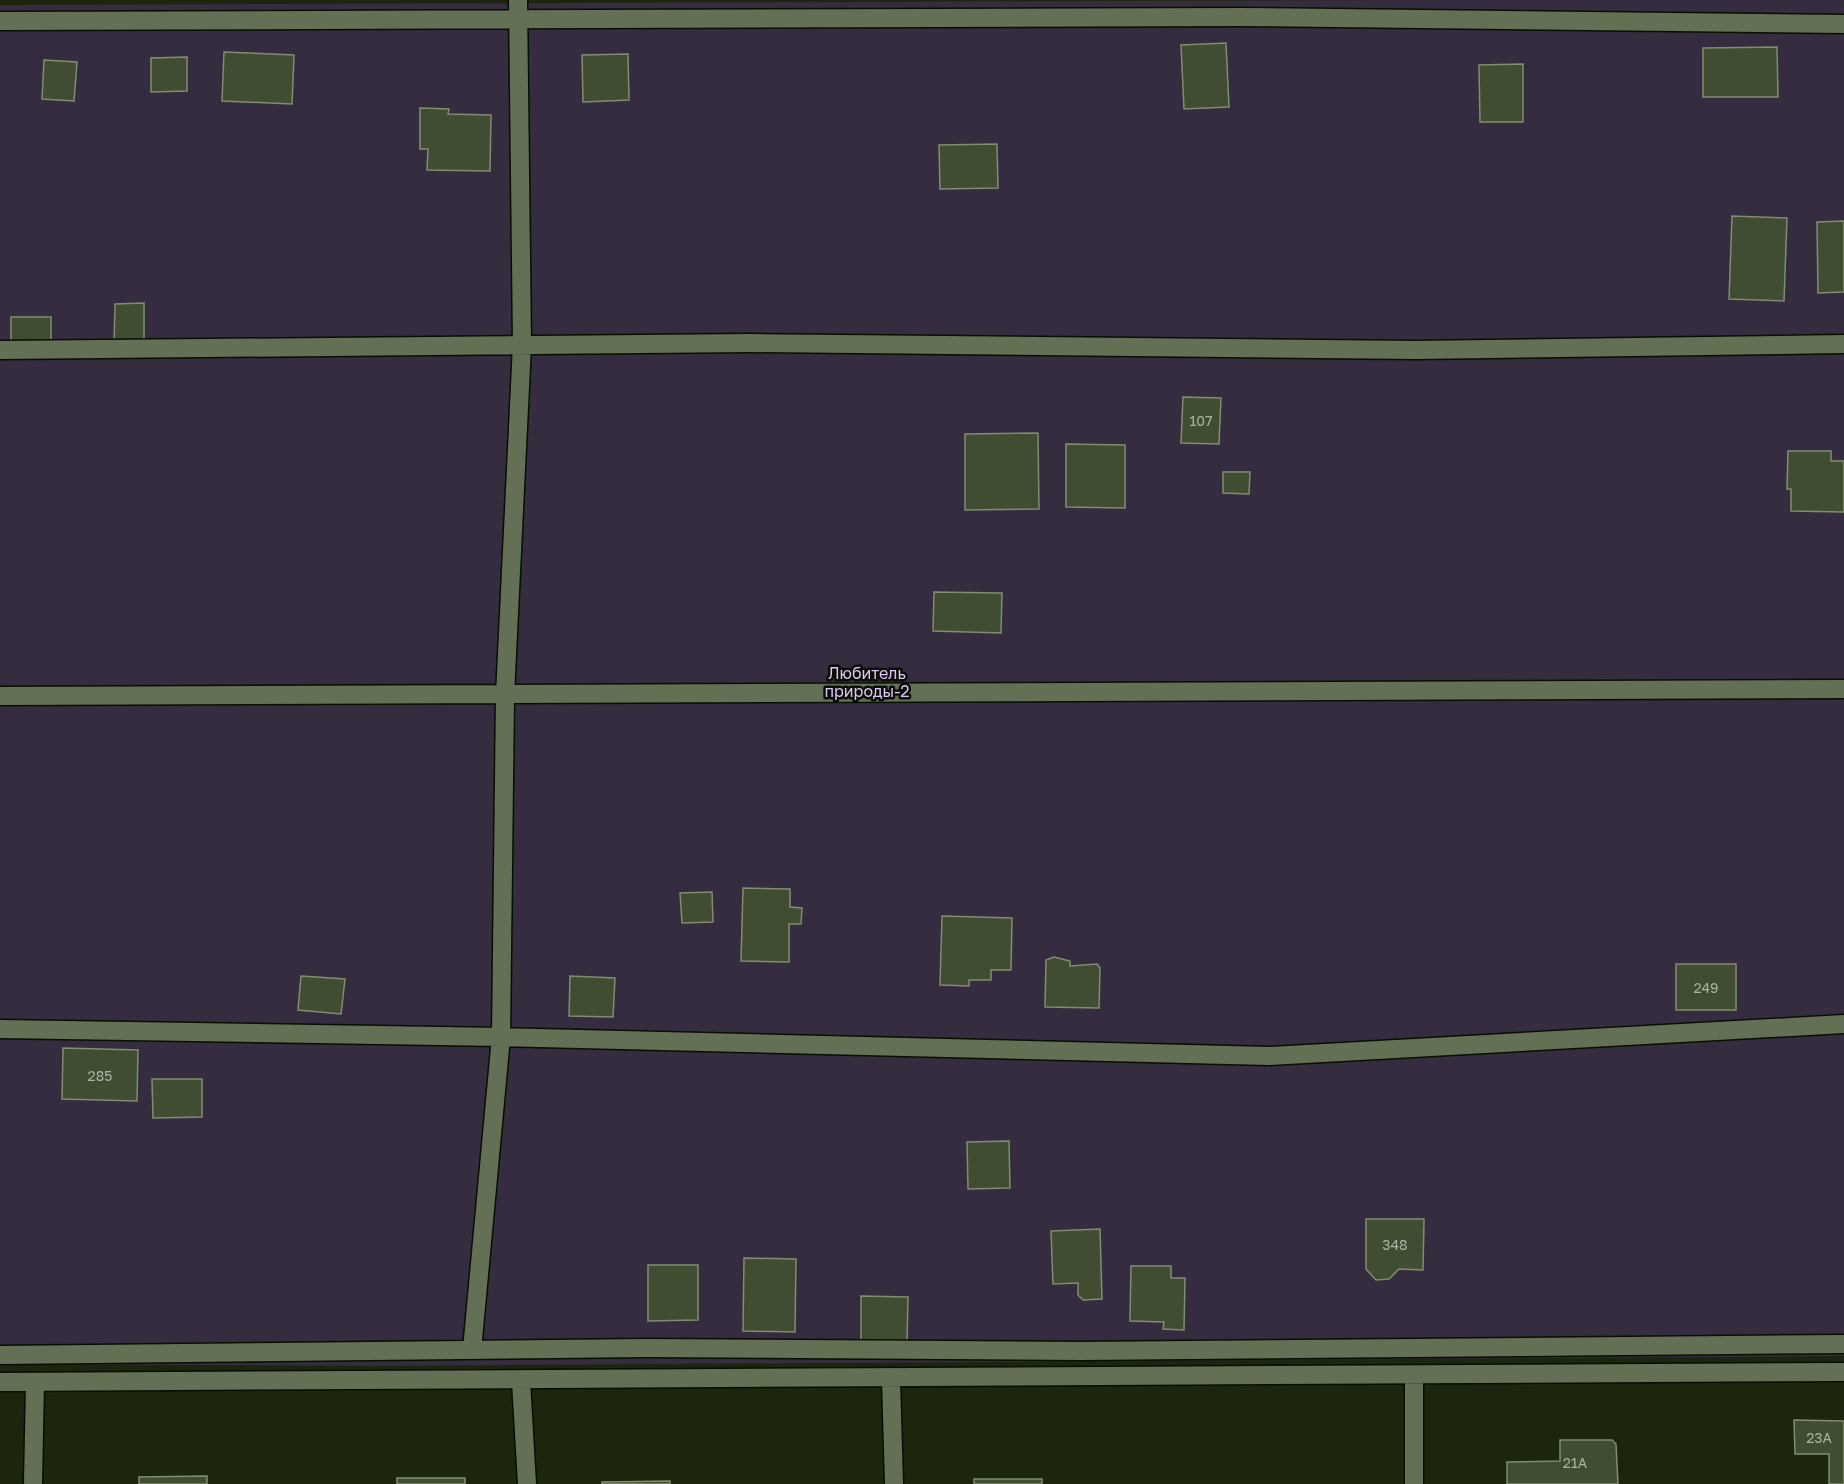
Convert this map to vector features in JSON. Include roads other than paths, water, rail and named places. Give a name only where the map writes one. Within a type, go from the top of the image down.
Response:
[{"type":"street","points":[[472,1350],[501,1037],[504,695],[522,345],[518,0]]},
{"type":"street","points":[[0,21],[1252,18],[1844,24]]},
{"type":"street","points":[[0,350],[762,343],[1416,350],[1844,344]]},
{"type":"street","points":[[0,696],[1844,689]]},
{"type":"street","points":[[0,1029],[501,1037],[1269,1056],[1844,1024]]},
{"type":"street","points":[[0,1355],[646,1348],[1081,1352],[1844,1344]]},
{"type":"street","points":[[0,1382],[891,1380],[1844,1372]]},
{"type":"street","points":[[1414,1375],[1414,1484]]},
{"type":"street","points":[[891,1380],[894,1484]]},
{"type":"street","points":[[521,1381],[527,1484]]},
{"type":"street","points":[[33,1484],[35,1383]]},
{"type":"park label","name":"Любитель природы-2","points":[[867,682]]}]
